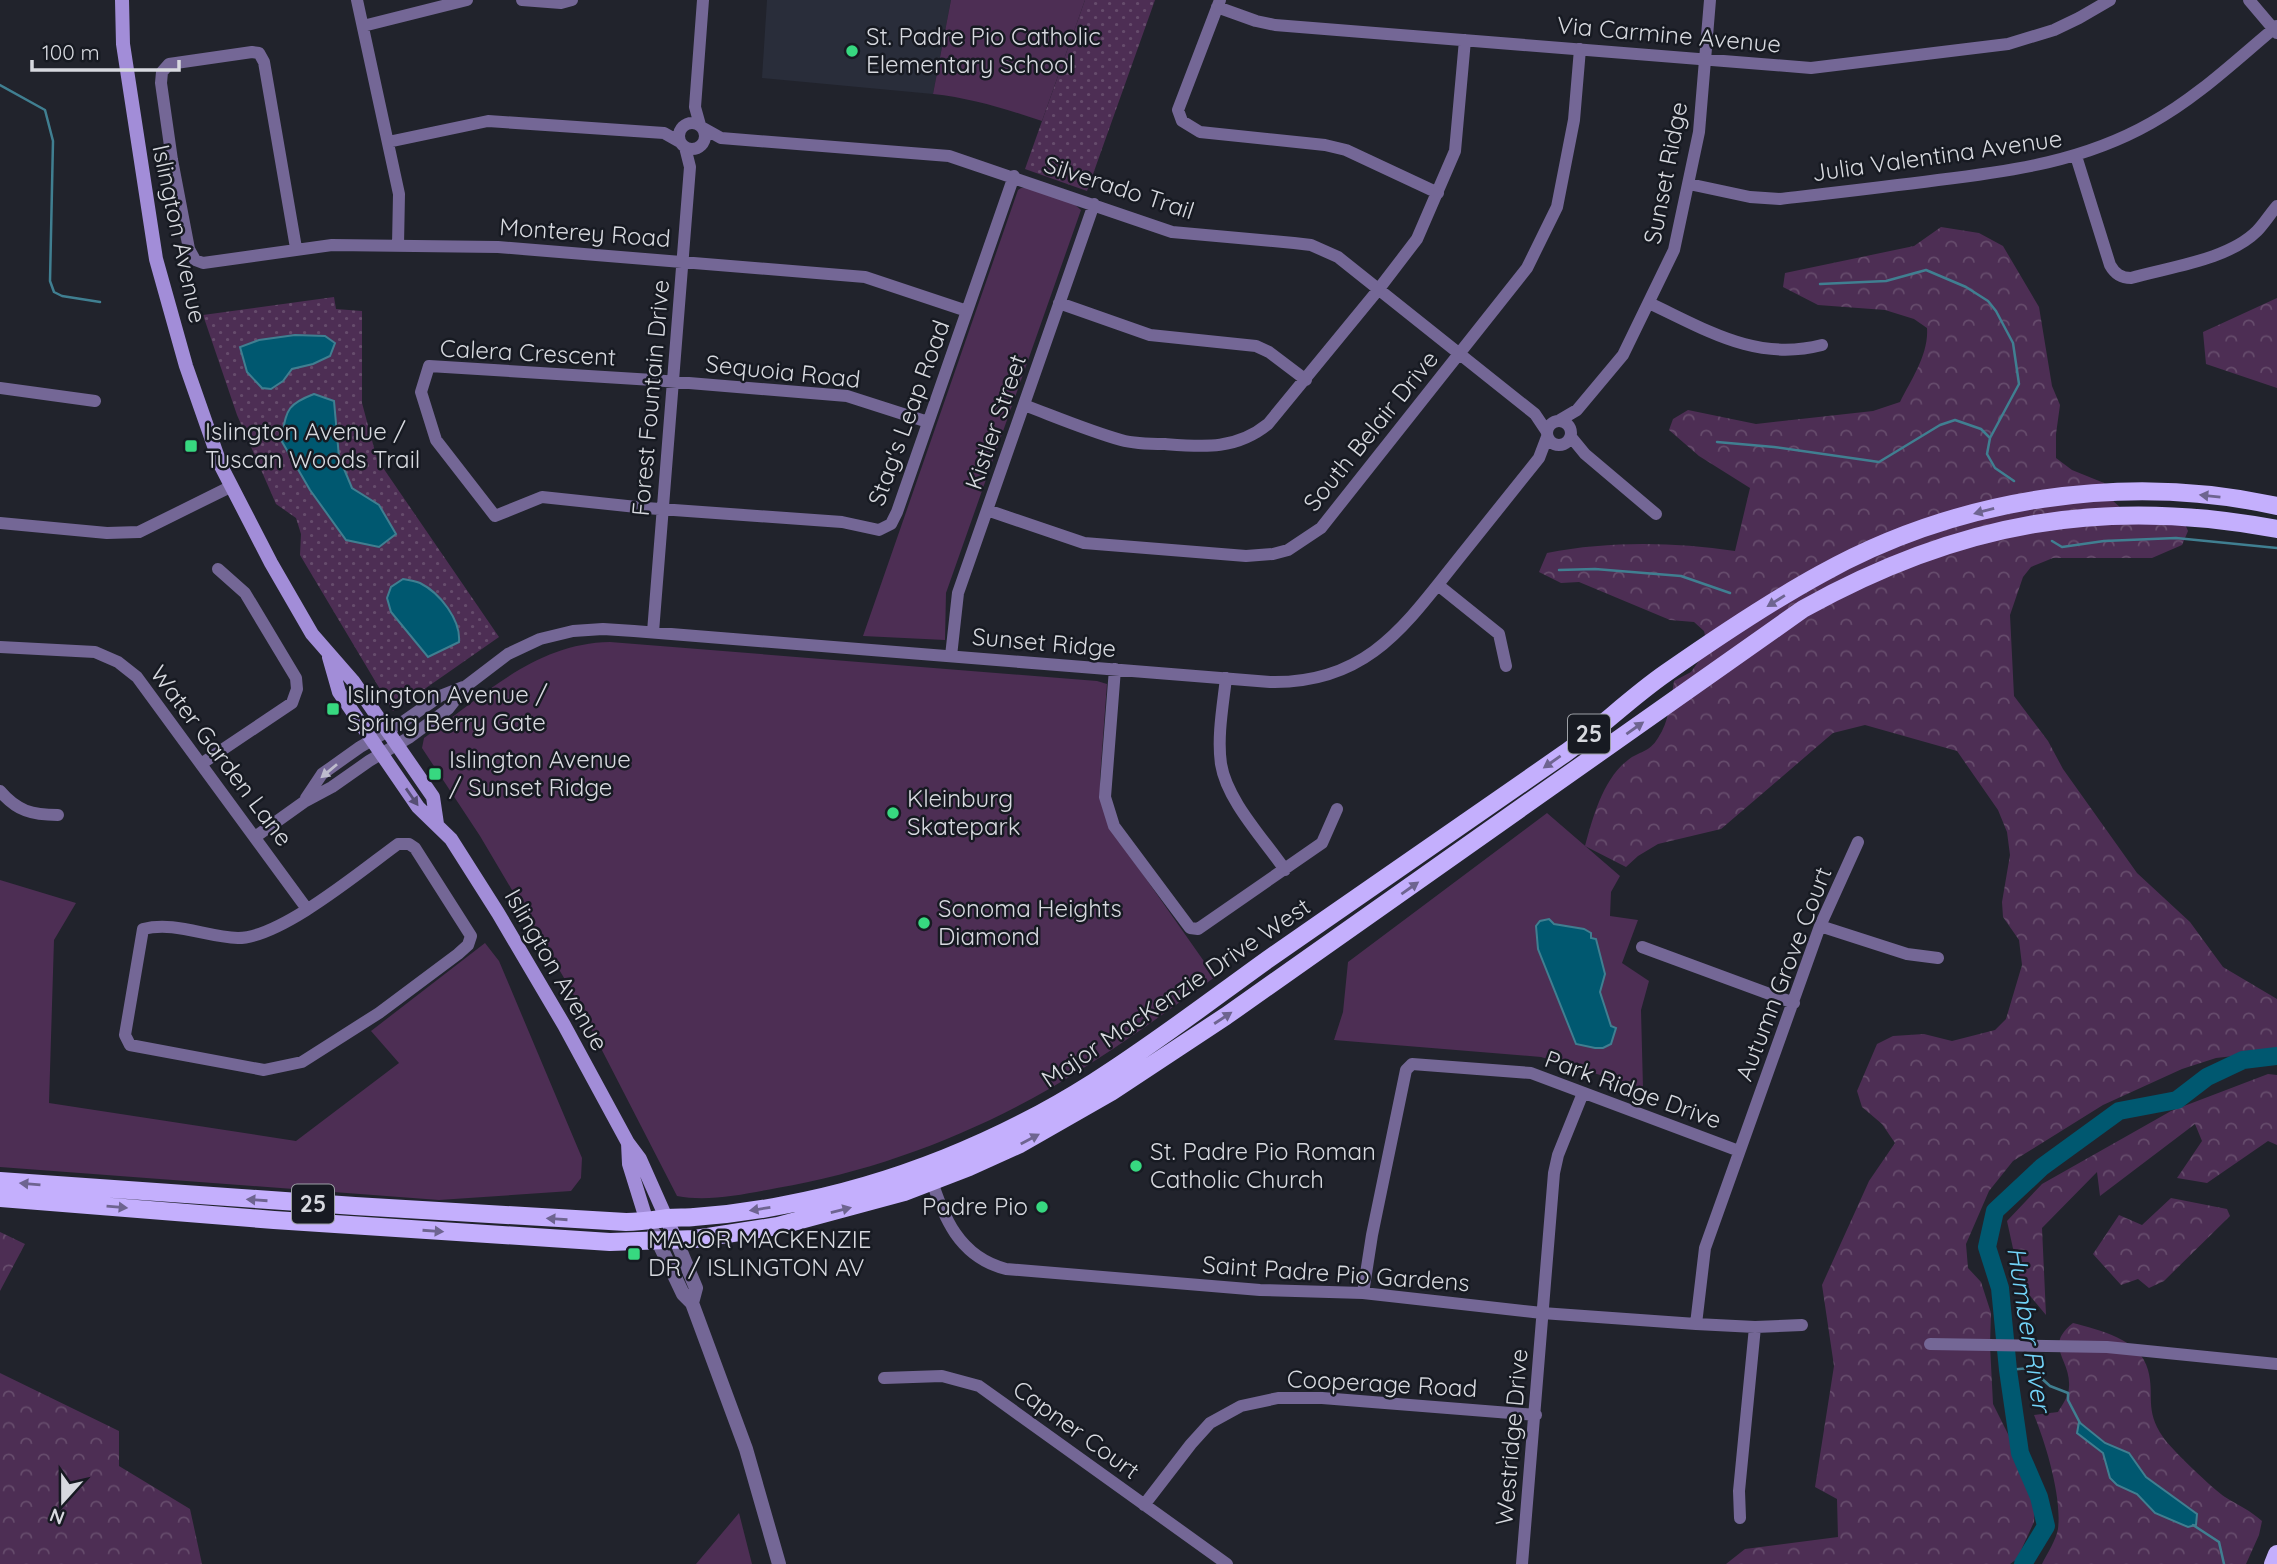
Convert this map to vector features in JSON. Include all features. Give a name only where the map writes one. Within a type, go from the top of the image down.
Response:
[{"type":"main road","name":"Islington Avenue","points":[[122,0],[123,44],[156,260],[186,366],[221,466],[312,634],[353,681],[433,797],[437,824]]},
{"type":"main road","name":"Major MacKenzie Drive West","points":[[0,1198],[577,1241],[667,1240],[778,1226],[876,1201],[1061,1103],[1114,1070],[1572,749],[1664,674],[1823,572],[1886,543],[1937,524],[2029,501],[2074,495],[2139,492],[2216,497],[2277,506]]},
{"type":"main road","name":"Major MacKenzie Drive West","points":[[0,1181],[578,1221],[648,1222],[736,1213],[929,1173],[1020,1144],[1111,1092],[1226,1016],[1803,609],[1848,583],[1894,563],[1972,536],[2066,518],[2153,514],[2201,517],[2277,529]]},
{"type":"main road","name":"Islington Avenue","points":[[327,652],[339,692],[418,807],[451,839],[564,1025],[628,1143],[640,1159],[668,1218],[667,1240]]},
{"type":"main road","name":"Islington Avenue","points":[[628,1143],[629,1164],[648,1222]]},
{"type":"main road","points":[[2273,1564],[2277,1554]]},
{"type":"street","points":[[357,0],[399,194],[398,245]]},
{"type":"street","points":[[363,26],[467,0]]},
{"type":"street","points":[[522,0],[561,3],[572,0]]},
{"type":"street","points":[[664,133],[691,149],[701,146],[706,136],[695,107],[703,0]]},
{"type":"street","name":"Sunset Ridge","points":[[304,802],[332,787],[448,709],[466,686],[508,654],[548,636],[589,629],[1270,682],[1321,677],[1352,666],[1397,634],[1539,458],[1566,440],[1577,410],[1623,355],[1674,250],[1699,132],[1710,0]]},
{"type":"street","name":"Via Carmine Avenue","points":[[1218,4],[1265,24],[1811,68],[1988,47],[2032,37],[2079,19],[2110,0]]},
{"type":"street","points":[[2249,0],[2276,30]]},
{"type":"street","points":[[1218,4],[1178,110],[1182,121],[1200,132],[1325,145],[1346,150],[1438,193]]},
{"type":"street","name":"Julia Valentina Avenue","points":[[1689,184],[1750,197],[1780,199],[2007,172],[2076,156],[2122,138],[2178,107],[2276,30]]},
{"type":"street","points":[[1024,405],[1122,441],[1211,447],[1238,442],[1260,431],[1276,417],[1417,239],[1455,152],[1465,40]]},
{"type":"street","name":"South Belair Drive","points":[[987,510],[1073,540],[1093,544],[1245,556],[1288,550],[1321,528],[1527,268],[1557,207],[1574,120],[1580,49]]},
{"type":"street","name":"Monterey Road","points":[[296,248],[264,62],[259,54],[252,52],[169,64],[162,72],[161,83],[189,249],[195,260],[211,262],[332,245],[498,247],[864,277],[967,311]]},
{"type":"street","points":[[683,145],[679,134],[695,107]]},
{"type":"street","points":[[388,142],[488,121],[664,133],[693,122],[702,126]]},
{"type":"street","name":"Silverado Trail","points":[[702,126],[721,138]]},
{"type":"street","name":"Silverado Trail","points":[[701,146],[721,138],[949,156],[1180,233],[1311,246],[1338,257],[1535,414],[1558,421]]},
{"type":"street","name":"Forest Fountain Drive","points":[[653,632],[690,167],[683,145]]},
{"type":"street","name":"Forest Fountain Drive","points":[[690,167],[701,146]]},
{"type":"street","points":[[2076,156],[2110,265],[2117,275],[2123,278],[2131,278],[2235,247],[2257,231],[2277,206]]},
{"type":"street","name":"Stag's Leap Road","points":[[663,509],[842,522],[879,530],[891,524],[1014,176]]},
{"type":"street","name":"Kistler Street","points":[[951,656],[956,601],[1094,204]]},
{"type":"street","points":[[1059,303],[1150,335],[1256,346],[1269,352],[1306,380]]},
{"type":"street","points":[[1650,303],[1744,346],[1797,351],[1822,345]]},
{"type":"street","name":"Calera Crescent","points":[[663,509],[542,497],[495,516],[436,440],[421,392],[429,366],[673,382]]},
{"type":"street","name":"Sequoia Road","points":[[673,382],[847,396],[928,422]]},
{"type":"street","points":[[0,388],[95,401]]},
{"type":"street","name":"Sunset Ridge","points":[[1558,421],[1577,410]]},
{"type":"street","name":"Silverado Trail","points":[[1535,414],[1547,435]]},
{"type":"street","points":[[1566,440],[1568,424],[1558,421],[1549,425],[1547,435],[1551,443],[1566,440],[1656,514]]},
{"type":"street","name":"Sunset Ridge","points":[[1539,458],[1547,435]]},
{"type":"street","points":[[0,523],[107,533],[139,531],[230,487]]},
{"type":"street","points":[[201,764],[292,703],[297,689],[296,678],[245,593],[218,569]]},
{"type":"street","points":[[1438,585],[1499,634],[1506,666]]},
{"type":"street","name":"Water Garden Lane","points":[[0,647],[95,652],[118,662],[137,677],[307,909]]},
{"type":"street","points":[[1115,669],[1105,797],[1114,826],[1190,928],[1198,929],[1322,844],[1337,808]]},
{"type":"street","points":[[1226,678],[1220,751],[1223,773],[1233,796],[1285,870]]},
{"type":"street","name":"Sunset Ridge","points":[[304,802],[322,774],[440,696],[466,686]]},
{"type":"street","points":[[0,791],[20,810],[40,815],[58,815]]},
{"type":"street","points":[[256,837],[304,802]]},
{"type":"street","name":"Autumn Grove Court","points":[[1696,1324],[1705,1248],[1820,926],[1858,842]]},
{"type":"street","points":[[398,844],[409,844],[415,849],[471,936],[468,945],[458,954],[379,1013],[302,1062],[264,1070],[130,1045],[125,1035],[143,929],[158,925],[238,938],[274,930],[307,909],[398,844]]},
{"type":"street","points":[[1820,926],[1907,954],[1938,958]]},
{"type":"street","points":[[1643,947],[1794,1003]]},
{"type":"street","name":"Park Ridge Drive","points":[[1363,1293],[1371,1235],[1406,1070],[1412,1064],[1531,1073],[1739,1152]]},
{"type":"street","name":"Westridge Drive","points":[[1522,1564],[1558,1155],[1583,1093]]},
{"type":"street","name":"Saint Padre Pio Gardens","points":[[929,1173],[938,1202],[953,1233],[975,1255],[997,1267],[1259,1290],[1363,1293],[1542,1313],[1755,1327],[1802,1325]]},
{"type":"street","name":"Islington Avenue","points":[[648,1222],[667,1240],[683,1294],[692,1303],[746,1449],[779,1564]]},
{"type":"street","points":[[1740,1518],[1739,1491],[1755,1327]]},
{"type":"street","points":[[1930,1344],[2107,1347],[2277,1364]]},
{"type":"street","name":"Capner Court","points":[[884,1378],[942,1376],[979,1386],[1227,1564]]},
{"type":"street","name":"Cooperage Road","points":[[1144,1505],[1210,1423],[1241,1406],[1278,1398],[1322,1398],[1536,1415]]},
{"type":"shaded area","name":"St. Padre Pio Catholic Elementary School","points":[[767,0],[951,0],[933,94],[762,78]]},
{"type":"green space","points":[[951,0],[1085,0],[1042,121],[975,101],[933,94]]},
{"type":"green space","points":[[1085,0],[1155,0],[1087,191],[1025,169]]},
{"type":"green space","points":[[1021,188],[1073,203],[1081,210],[946,593],[945,640],[863,636],[1018,190]]},
{"type":"green space","points":[[1941,227],[1979,233],[2003,246],[2039,307],[2052,386],[2060,405],[2056,458],[2072,470],[2109,485],[2111,499],[2123,510],[2185,524],[2188,531],[2182,545],[2152,558],[2053,558],[2031,567],[2023,577],[2010,615],[2014,696],[2048,741],[2063,769],[2137,873],[2190,922],[2223,967],[2277,999],[2277,1051],[2216,1058],[2182,1069],[2103,1105],[2013,1161],[1989,1191],[1966,1244],[1968,1268],[1981,1282],[1991,1313],[1993,1404],[2024,1466],[2035,1503],[2034,1522],[2017,1559],[2010,1564],[1726,1564],[1745,1549],[1838,1537],[1837,1499],[1815,1487],[1834,1366],[1822,1285],[1869,1181],[1895,1143],[1882,1124],[1862,1107],[1857,1091],[1877,1044],[1893,1036],[1924,1034],[1952,1041],[1995,1030],[2006,1019],[2022,965],[2019,940],[2003,917],[2002,902],[2010,855],[2007,832],[1998,810],[1957,751],[1865,725],[1833,733],[1721,829],[1658,844],[1626,867],[1585,846],[1600,799],[1612,777],[1628,760],[1655,743],[1667,718],[1674,681],[1691,672],[1705,652],[1707,644],[1704,631],[1694,622],[1670,620],[1579,582],[1561,583],[1539,572],[1547,553],[1594,546],[1665,545],[1735,551],[1750,488],[1699,456],[1669,430],[1673,419],[1688,410],[1756,424],[1873,411],[1900,402],[1922,357],[1927,328],[1914,319],[1885,310],[1818,305],[1783,287],[1785,273],[1914,246]]},
{"type":"green space","points":[[334,297],[336,309],[362,311],[362,403],[377,459],[499,637],[393,711],[300,555],[301,534],[296,518],[276,504],[237,415],[203,315]]},
{"type":"green space","points":[[2277,298],[2277,388],[2206,364],[2203,332]]},
{"type":"green space","points":[[610,642],[1097,681],[1107,684],[1100,792],[1109,826],[1215,977],[1126,1040],[1057,1084],[1003,1114],[941,1141],[909,1154],[810,1182],[727,1196],[677,1196],[570,988],[480,836],[422,748],[424,738],[489,690],[533,662],[583,645]]},
{"type":"green space","points":[[1547,813],[1620,876],[1611,892],[1610,916],[1638,920],[1622,963],[1649,981],[1641,1010],[1643,1088],[1541,1057],[1334,1040],[1343,1012],[1348,962]]},
{"type":"green space","points":[[0,880],[76,903],[54,940],[49,1103],[296,1141],[399,1063],[371,1031],[485,943],[499,961],[582,1158],[581,1178],[571,1191],[439,1200],[0,1167]]},
{"type":"green space","points":[[2268,1074],[2277,1075],[2277,1145],[2268,1141],[2207,1183],[2177,1178],[2202,1141],[2195,1124],[2100,1196],[2097,1172],[2042,1228],[2046,1315],[2021,1285],[2007,1221],[2042,1184],[2171,1111]]},
{"type":"green space","points":[[2171,1198],[2227,1209],[2230,1216],[2164,1281],[2149,1288],[2138,1279],[2121,1285],[2093,1254],[2119,1215],[2142,1225]]},
{"type":"green space","points":[[0,1232],[25,1244],[0,1291]]},
{"type":"green space","points":[[2073,1323],[2106,1333],[2128,1343],[2144,1359],[2150,1379],[2154,1418],[2163,1437],[2219,1493],[2262,1521],[2246,1564],[2042,1564],[2057,1533],[2059,1516],[2052,1471],[2034,1415],[2058,1412],[2068,1394],[2069,1377],[2059,1346],[2064,1331]],"holes":[[[2080,1423],[2105,1443],[2129,1453],[2146,1477],[2196,1514],[2155,1513],[2137,1494],[2117,1485],[2110,1478],[2103,1453]]]},
{"type":"green space","points":[[0,1373],[119,1431],[119,1466],[190,1509],[202,1564],[0,1564]]},
{"type":"green space","points":[[739,1513],[752,1564],[696,1564]]},
{"type":"water","points":[[295,335],[325,336],[335,343],[330,356],[292,369],[283,381],[271,389],[262,388],[247,372],[240,347],[259,340]]},
{"type":"water","points":[[314,394],[334,401],[339,457],[352,488],[379,505],[396,534],[379,547],[346,540],[310,490],[281,440],[289,410],[297,402]]},
{"type":"water","points":[[403,579],[420,583],[442,600],[457,625],[459,642],[428,657],[391,612],[387,598],[391,587]]},
{"type":"water","points":[[1549,919],[1554,924],[1584,929],[1591,933],[1591,938],[1596,939],[1605,974],[1600,992],[1611,1026],[1616,1028],[1611,1044],[1603,1048],[1576,1044],[1538,949],[1536,926],[1540,921]]},
{"type":"water","points":[[2079,1422],[2105,1443],[2129,1453],[2146,1477],[2197,1514],[2196,1525],[2188,1527],[2155,1513],[2137,1494],[2117,1485],[2110,1478],[2103,1453],[2077,1433]]},
{"type":"waterway","points":[[0,85],[45,110],[53,141],[50,281],[54,292],[62,296],[100,302]]},
{"type":"waterway","points":[[1820,284],[1886,281],[1926,270],[1966,287],[1988,301],[2013,343],[2019,384],[1990,438],[1987,454],[1995,468],[2014,481]]},
{"type":"waterway","points":[[1717,442],[1879,462],[1940,425],[1955,420],[1981,429],[1990,438]]},
{"type":"waterway","points":[[2052,541],[2062,547],[2104,541],[2176,538],[2277,548]]},
{"type":"waterway","points":[[1559,570],[1595,569],[1681,576],[1730,593]]},
{"type":"waterway","name":"Humber River","points":[[2023,1564],[2046,1526],[2039,1497],[2020,1453],[2000,1288],[1987,1247],[1995,1211],[2042,1167],[2119,1111],[2177,1100],[2207,1077],[2243,1060],[2277,1056]]},
{"type":"waterway","points":[[2008,1370],[2030,1368],[2050,1386],[2068,1393],[2068,1400],[2080,1423]]},
{"type":"waterway","points":[[2193,1525],[2219,1542],[2224,1564]]},
{"type":"place","name":"St. Padre Pio Catholic Elementary School","points":[[852,51]]},
{"type":"place","name":"Islington Avenue / Tuscan Woods Trail","points":[[191,446]]},
{"type":"place","name":"Islington Avenue / Spring Berry Gate","points":[[333,709]]},
{"type":"place","name":"Islington Avenue / Sunset Ridge","points":[[435,774]]},
{"type":"place","name":"Kleinburg Skatepark","points":[[893,813]]},
{"type":"place","name":"Sonoma Heights Diamond","points":[[924,923]]},
{"type":"place","name":"St. Padre Pio Roman Catholic Church","points":[[1136,1166]]},
{"type":"place","name":"Padre Pio","points":[[1042,1207]]},
{"type":"place","name":"MAJOR MACKENZIE DR / ISLINGTON AV","points":[[634,1254]]}]
